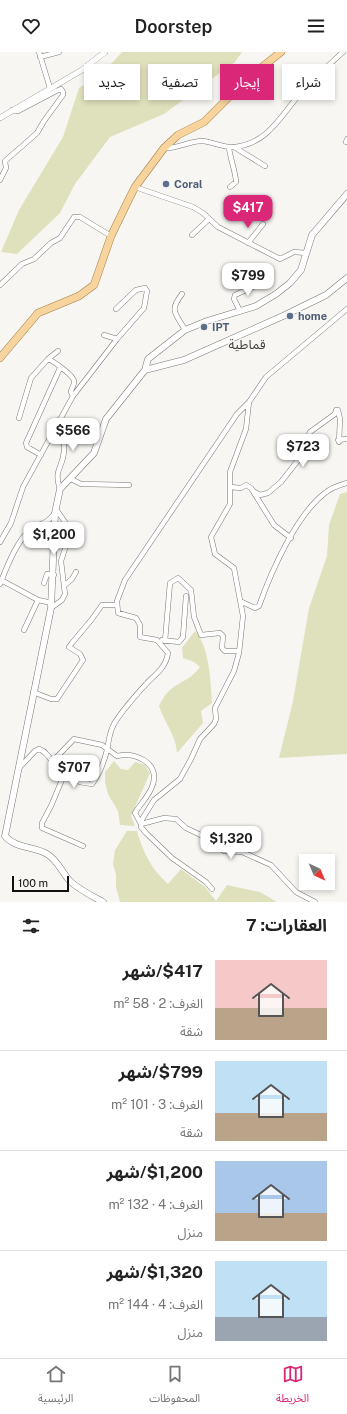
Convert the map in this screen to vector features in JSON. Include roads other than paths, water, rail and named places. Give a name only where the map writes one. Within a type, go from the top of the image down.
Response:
[{"type":"main road","points":[[0,358],[38,313],[79,296],[94,285],[111,236],[135,187],[164,148],[178,135],[204,122],[248,78],[281,52]]},
{"type":"main road","points":[[102,902],[70,882],[59,865],[49,855],[43,851],[15,844],[6,836],[33,692],[52,606],[55,511],[60,489],[94,453],[106,420],[145,370],[148,359],[185,330],[262,303],[290,283],[301,270],[314,231],[347,194]]},
{"type":"main road","points":[[145,370],[184,360],[295,311],[326,295],[347,278]]},
{"type":"street","points":[[50,88],[40,55],[59,52]]},
{"type":"street","points":[[0,118],[93,63],[105,52]]},
{"type":"street","points":[[231,147],[250,143],[273,129],[311,82],[343,52]]},
{"type":"street","points":[[0,180],[6,168],[5,161],[37,133],[63,95],[63,92],[61,90],[56,91],[18,111],[12,110]]},
{"type":"street","points":[[164,148],[172,149],[202,141],[231,147],[265,166]]},
{"type":"street","points":[[230,186],[236,182],[236,176],[232,170],[231,147]]},
{"type":"street","points":[[135,187],[158,196],[186,204],[203,213],[218,227],[248,243],[272,253],[280,259],[294,252],[306,253]]},
{"type":"street","points":[[0,285],[22,264],[34,259],[51,243],[60,238],[74,217],[80,217],[111,236]]},
{"type":"street","points":[[192,235],[209,219]]},
{"type":"street","points":[[248,243],[263,224]]},
{"type":"street","points":[[240,311],[234,299],[235,295],[259,284]]},
{"type":"street","points":[[0,542],[11,523],[23,487],[73,396],[117,339],[144,308],[147,291],[145,288],[138,289],[116,308]]},
{"type":"street","points":[[182,294],[175,304],[174,309],[185,330]]},
{"type":"street","points":[[186,596],[183,637],[179,642],[157,640],[140,636],[138,621],[131,616],[118,613],[117,604],[123,585],[136,562],[237,414],[249,402],[266,377],[347,309]]},
{"type":"street","points":[[104,335],[117,339]]},
{"type":"street","points":[[20,418],[31,378],[48,359],[58,351]]},
{"type":"street","points":[[48,359],[74,378],[75,381],[71,392],[73,396]]},
{"type":"street","points":[[41,455],[27,447],[26,443],[60,368]]},
{"type":"street","points":[[141,824],[144,814],[154,800],[180,779],[200,739],[214,724],[216,719],[215,708],[234,671],[239,651],[243,616],[242,602],[234,566],[215,554],[211,537],[230,504],[230,472],[246,429],[249,402]]},
{"type":"street","points":[[230,487],[241,488],[246,485],[260,495],[268,493],[281,482],[299,459],[310,432],[335,414],[336,410],[338,410],[340,419],[338,441],[347,439]]},
{"type":"street","points":[[60,419],[65,444],[64,454],[57,476],[60,489]]},
{"type":"street","points":[[71,479],[81,484],[129,485]]},
{"type":"street","points":[[242,602],[255,608],[259,606],[277,559],[302,520],[325,493],[347,483]]},
{"type":"street","points":[[253,491],[274,525],[291,538]]},
{"type":"street","points":[[55,511],[69,528],[70,534],[61,561],[61,576],[65,594],[62,600],[52,606],[1,582],[12,557],[25,535],[32,529],[45,524],[55,511]]},
{"type":"street","points":[[64,585],[72,579],[76,572]]},
{"type":"street","points":[[44,583],[47,574],[54,575]]},
{"type":"street","points":[[165,641],[170,583],[178,578],[191,590],[194,616],[201,635],[220,633],[223,636],[222,648],[225,652],[239,651]]},
{"type":"street","points":[[24,630],[38,600]]},
{"type":"street","points":[[33,692],[51,699],[57,699],[83,660],[80,654],[69,647],[102,605],[117,604]]},
{"type":"street","points":[[19,768],[35,751],[43,750],[64,775],[81,783],[92,784],[96,779],[107,750],[108,738],[114,724],[148,682],[161,670],[167,658],[168,653],[157,640]]},
{"type":"street","points":[[52,762],[74,739],[102,745],[117,756],[125,754],[139,756],[147,762],[153,773],[154,782],[151,790],[135,813],[146,833],[172,858],[206,882],[212,889]]},
{"type":"street","points":[[64,775],[51,806],[44,816],[42,828],[83,846]]},
{"type":"street","points":[[141,824],[164,818],[176,819],[186,828],[207,838],[224,850],[242,852],[271,865],[294,890],[315,902]]},
{"type":"place","name":"Coral","points":[[166,184]]},
{"type":"place","name":"home","points":[[290,316]]},
{"type":"place","name":"IPT","points":[[204,327]]},
{"type":"district","name":"قماطية","points":[[247,344]]}]
